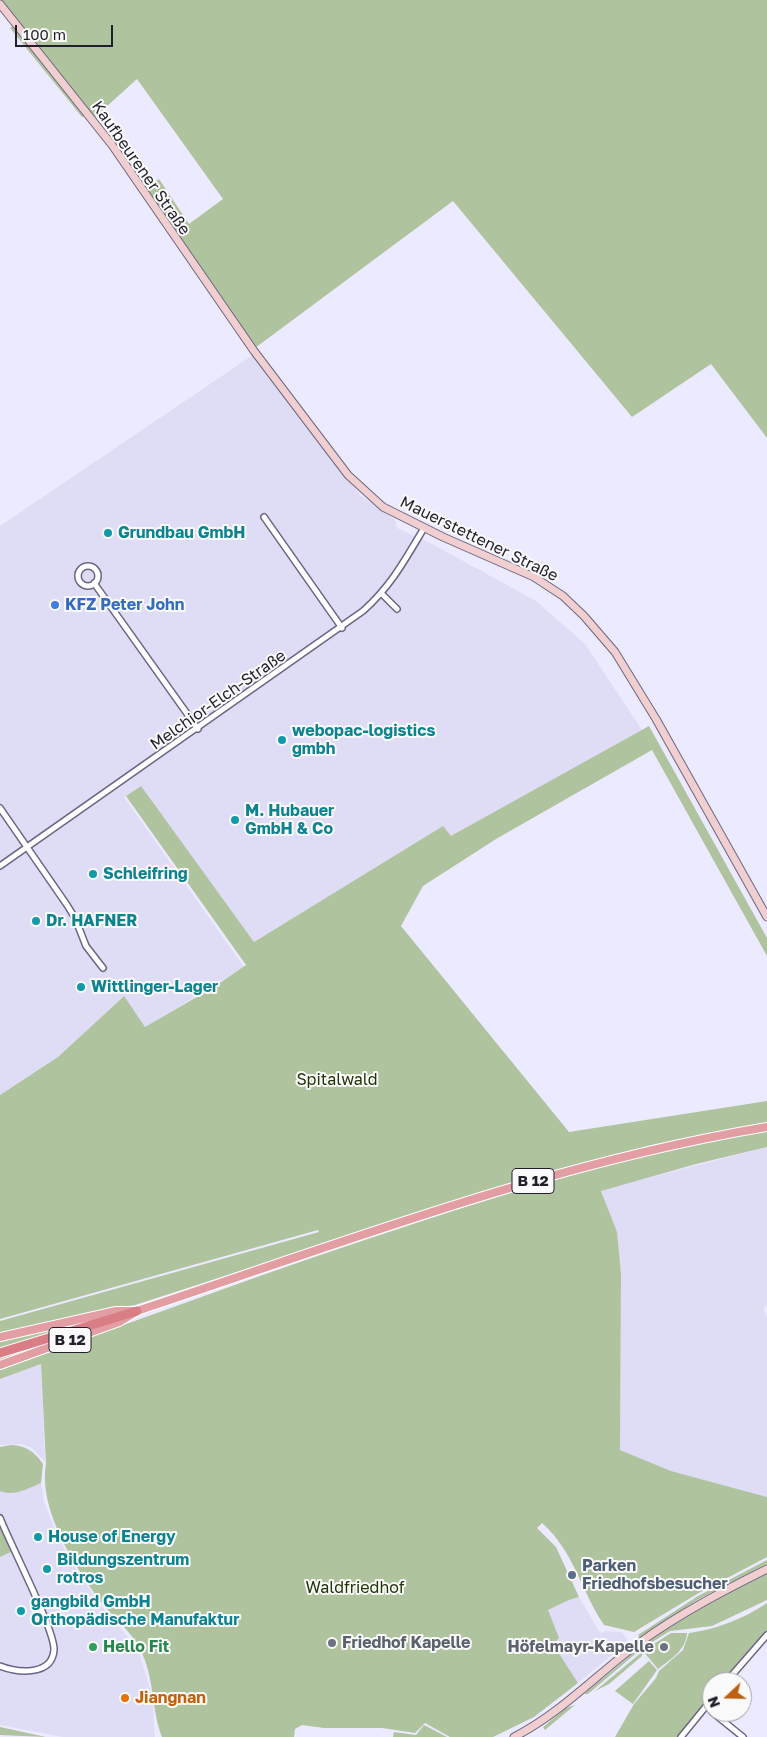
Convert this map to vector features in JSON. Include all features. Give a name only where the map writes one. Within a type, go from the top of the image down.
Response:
[{"type":"highway","name":"B 12","points":[[0,1353],[137,1310]]},
{"type":"main road","name":"Kaufbeurener Straße","points":[[0,4],[112,145],[254,351]]},
{"type":"main road","name":"Mauerstettener Straße","points":[[254,351],[348,475],[383,507],[424,528],[534,577],[563,596],[584,616],[630,675],[767,917]]},
{"type":"main road","name":"B 12","points":[[0,1366],[120,1322],[137,1310],[559,1173],[695,1139],[767,1127]]},
{"type":"main road","points":[[0,1337],[116,1311],[137,1310]]},
{"type":"main road","points":[[514,1737],[572,1699],[627,1652],[670,1622],[767,1568]]},
{"type":"street","points":[[264,517],[342,628]]},
{"type":"street","name":"Melchior-Elch-Straße","points":[[0,866],[342,628],[382,594],[410,554],[424,528]]},
{"type":"street","points":[[94,583],[198,729]]},
{"type":"street","points":[[382,594],[397,609]]},
{"type":"street","points":[[0,808],[67,905],[75,918],[86,946],[103,968]]},
{"type":"street","points":[[0,1518],[48,1627],[54,1652],[47,1666],[38,1670],[27,1671],[0,1666]]},
{"type":"street","points":[[735,1672],[767,1635]]},
{"type":"street","points":[[681,1737],[702,1712]]},
{"type":"street","points":[[724,1722],[743,1737]]},
{"type":"shaded area","points":[[253,355],[360,495],[395,520],[397,528],[434,545],[536,601],[585,644],[642,730],[451,837],[443,826],[254,942],[140,786],[124,797],[244,967],[144,1028],[123,996],[58,1057],[0,1095],[0,526]]},
{"type":"shaded area","points":[[767,1147],[767,1306],[763,1308],[767,1317],[767,1497],[671,1471],[620,1450],[621,1274],[616,1232],[601,1190]]},
{"type":"shaded area","points":[[41,1364],[45,1462],[32,1448],[22,1444],[0,1445],[0,1379]]},
{"type":"shaded area","points":[[41,1483],[44,1502],[58,1537],[78,1572],[99,1603],[138,1649],[152,1695],[155,1737],[63,1737],[0,1725],[0,1557],[11,1552],[0,1525],[0,1491],[19,1492]]},
{"type":"shaded area","points":[[579,1597],[600,1633],[606,1631],[621,1632],[628,1639],[624,1645],[578,1683],[553,1644],[548,1610]]},
{"type":"green space","points":[[0,0],[767,0],[767,438],[711,364],[632,417],[453,201],[255,348],[146,188],[159,179],[189,224],[223,199],[137,79],[94,118]]},
{"type":"green space","points":[[13,26],[86,116],[82,117],[10,28]]},
{"type":"green space","name":"Spitalwald","points":[[649,726],[767,938],[767,956],[652,750],[496,839],[423,886],[401,926],[569,1132],[767,1101],[767,1123],[656,1144],[529,1178],[135,1305],[115,1308],[0,1336],[0,1321],[319,1232],[318,1230],[0,1319],[0,1095],[58,1057],[124,996],[145,1027],[214,987],[246,965],[126,796],[141,786],[254,942],[443,826],[451,836]]},
{"type":"green space","name":"Waldfriedhof","points":[[767,1131],[767,1147],[696,1164],[601,1191],[617,1232],[621,1274],[620,1450],[671,1471],[767,1497],[767,1557],[697,1594],[634,1632],[604,1625],[570,1559],[553,1534],[542,1523],[537,1528],[556,1547],[579,1597],[548,1610],[559,1638],[553,1644],[578,1683],[534,1717],[493,1737],[450,1737],[425,1723],[415,1733],[382,1728],[324,1728],[302,1725],[295,1729],[294,1737],[162,1737],[156,1716],[151,1682],[140,1649],[132,1636],[101,1602],[80,1572],[53,1518],[45,1481],[46,1464],[41,1364],[0,1379],[0,1370],[314,1257],[505,1195],[679,1148]]},
{"type":"green space","points":[[92,1319],[93,1321],[0,1348],[0,1338]]},
{"type":"green space","points":[[61,1338],[61,1340],[0,1362],[0,1356]]},
{"type":"green space","points":[[11,1445],[25,1448],[40,1459],[43,1464],[41,1483],[11,1493],[0,1491],[0,1447]]},
{"type":"green space","points":[[0,1525],[11,1552],[0,1557]]},
{"type":"green space","points":[[767,1560],[767,1564],[699,1599],[640,1638],[638,1635],[698,1596]]},
{"type":"green space","points":[[767,1573],[767,1600],[712,1626],[670,1631],[646,1646],[646,1642],[705,1605]]},
{"type":"green space","points":[[767,1603],[767,1631],[731,1672],[702,1672],[702,1706],[677,1737],[615,1737],[634,1704],[656,1678],[659,1671],[683,1650],[689,1633],[710,1629],[749,1614]]},
{"type":"green space","points":[[671,1633],[687,1633],[686,1639],[677,1654],[658,1669],[643,1651]]},
{"type":"green space","points":[[639,1648],[640,1650],[588,1694],[584,1694]]},
{"type":"green space","points":[[642,1652],[642,1656],[609,1684],[595,1691]]},
{"type":"green space","points":[[649,1661],[657,1670],[633,1704],[615,1691]]},
{"type":"green space","points":[[575,1705],[545,1730],[543,1727],[566,1708]]},
{"type":"green space","points":[[424,1725],[447,1737],[393,1737],[394,1732],[416,1735]]},
{"type":"green space","points":[[0,1727],[46,1737],[0,1735]]},
{"type":"place","name":"Grundbau GmbH","points":[[108,533]]},
{"type":"place","name":"KFZ Peter John","points":[[55,605]]},
{"type":"place","name":"webopac-logistics gmbh","points":[[282,740]]},
{"type":"place","name":"M. Hubauer GmbH & Co","points":[[235,820]]},
{"type":"place","name":"Schleifring","points":[[93,874]]},
{"type":"place","name":"Dr. HAFNER","points":[[36,921]]},
{"type":"place","name":"Wittlinger-Lager","points":[[81,987]]},
{"type":"place","name":"House of Energy","points":[[38,1537]]},
{"type":"place","name":"Bildungszentrum rotros","points":[[47,1569]]},
{"type":"place","name":"Parken Friedhofsbesucher","points":[[572,1575]]},
{"type":"place","name":"gangbild GmbH Orthopädische Manufaktur","points":[[21,1611]]},
{"type":"place","name":"Friedhof Kapelle","points":[[332,1643]]},
{"type":"place","name":"Hello Fit","points":[[93,1647]]},
{"type":"place","name":"Höfelmayr-Kapelle","points":[[664,1647]]},
{"type":"place","name":"Jiangnan","points":[[125,1698]]}]
